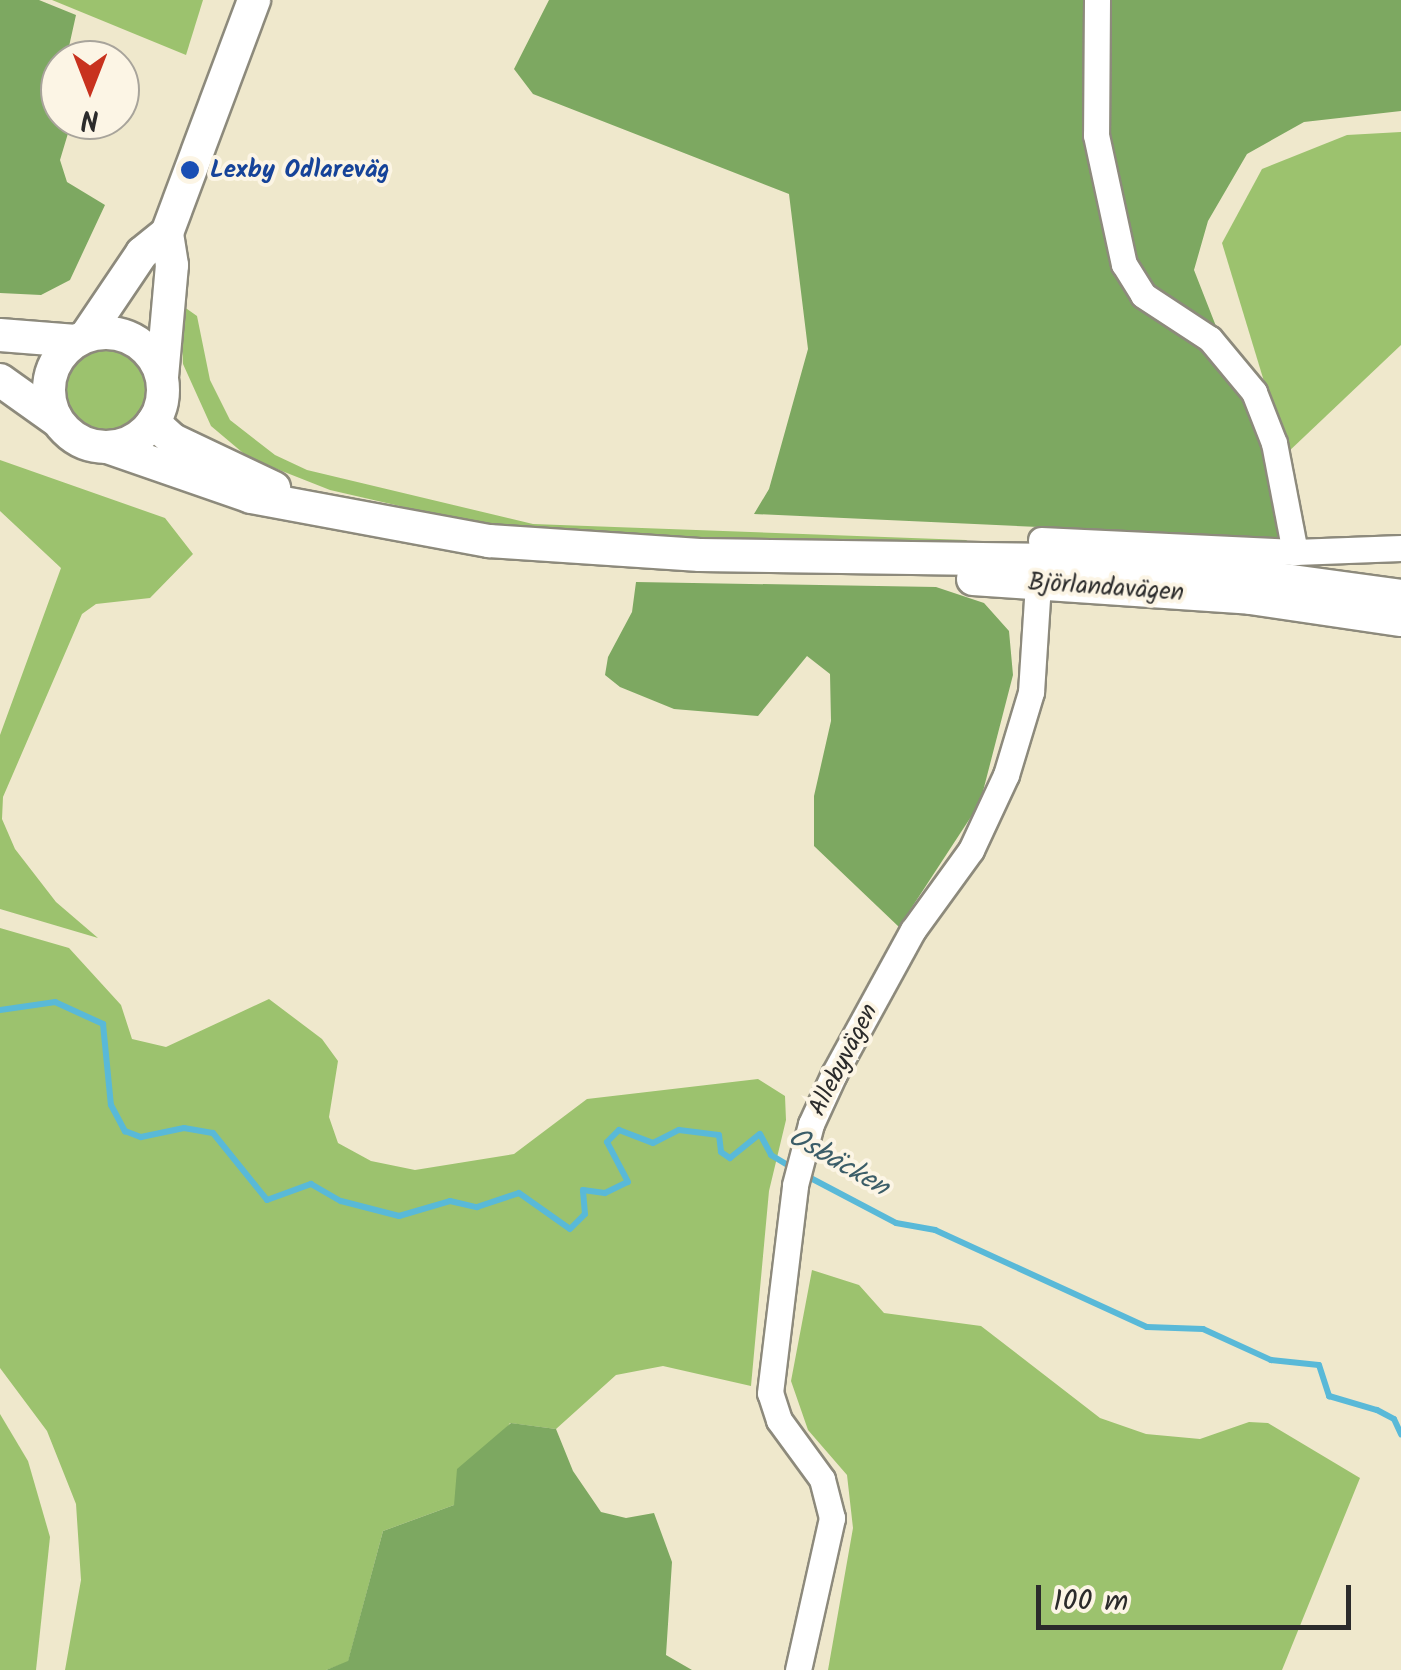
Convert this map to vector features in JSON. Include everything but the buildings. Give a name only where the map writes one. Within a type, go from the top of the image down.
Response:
[{"type":"street","points":[[0,380],[75,438],[107,447],[138,438],[153,422],[162,399],[172,264],[167,234],[254,0]]},
{"type":"street","points":[[1097,0],[1096,135],[1124,264],[1143,296],[1210,339],[1254,392],[1270,431],[1296,552]]},
{"type":"street","points":[[56,420],[48,396],[52,370],[81,338],[142,254],[167,234]]},
{"type":"street","points":[[0,335],[128,337],[146,348],[162,376]]},
{"type":"street","name":"Björlandavägen","points":[[153,422],[174,440],[310,506]]},
{"type":"street","name":"Björlandavägen","points":[[107,447],[251,497],[488,541],[810,559],[1039,561],[1248,575],[1401,596]]},
{"type":"street","name":"Björlandavägen","points":[[1039,561],[1160,544],[1296,552],[1401,548]]},
{"type":"street","name":"Björlandavägen","points":[[1039,561],[1401,620]]},
{"type":"street","name":"Allebyvägen","points":[[798,1670],[832,1518],[822,1479],[779,1420],[770,1393],[795,1185],[804,1147],[834,1074],[914,930],[971,850],[1006,775],[1031,692],[1039,561]]},
{"type":"green space","points":[[0,0],[39,0],[76,15],[70,40],[40,40],[40,140],[66,140],[60,160],[67,182],[105,205],[70,280],[41,295],[0,293]]},
{"type":"green space","points":[[52,0],[203,0],[186,55]]},
{"type":"green space","points":[[549,0],[1401,0],[1401,111],[1304,122],[1247,154],[1208,221],[1194,270],[1266,454],[1281,538],[754,514],[769,489],[808,349],[789,194],[533,94],[514,69]]},
{"type":"green space","points":[[1401,132],[1401,345],[1286,454],[1222,243],[1262,169],[1347,135]]},
{"type":"green space","points":[[180,304],[197,316],[210,380],[230,420],[275,455],[307,470],[533,524],[966,540],[977,547],[892,549],[504,530],[330,490],[249,458],[211,426],[183,364]]},
{"type":"green space","points":[[107,343],[125,347],[140,357],[150,372],[154,390],[150,408],[140,423],[125,433],[107,437],[89,433],[74,423],[64,408],[60,390],[64,372],[74,357],[89,347]]},
{"type":"green space","points":[[0,460],[165,518],[193,554],[150,598],[96,604],[82,614],[3,797],[2,819],[15,849],[56,902],[98,938],[0,909],[0,735],[61,568],[0,511]]},
{"type":"green space","points":[[636,582],[936,587],[984,603],[1009,631],[1013,675],[980,803],[899,927],[814,846],[814,796],[831,721],[830,674],[807,656],[758,716],[674,709],[620,687],[605,675],[608,657],[632,612]]},
{"type":"green space","points":[[0,928],[69,948],[121,1005],[132,1039],[166,1047],[269,999],[322,1039],[338,1061],[329,1117],[338,1143],[371,1161],[415,1170],[514,1154],[587,1099],[758,1079],[785,1096],[786,1120],[769,1191],[751,1386],[663,1366],[616,1375],[556,1429],[510,1423],[454,1505],[383,1531],[348,1662],[326,1670],[65,1670],[81,1580],[76,1504],[47,1431],[0,1368]]},
{"type":"green space","points":[[812,1270],[859,1285],[884,1313],[981,1326],[1100,1418],[1146,1434],[1200,1439],[1249,1422],[1268,1423],[1360,1478],[1282,1670],[828,1670],[853,1528],[847,1475],[808,1430],[791,1381]]},
{"type":"green space","points":[[0,1414],[28,1461],[50,1537],[36,1670],[0,1670]]},
{"type":"green space","points":[[511,1423],[556,1429],[573,1471],[601,1512],[626,1518],[654,1513],[672,1562],[666,1655],[692,1670],[326,1670],[348,1661],[383,1531],[454,1505],[457,1469]]},
{"type":"waterway","name":"Osbäcken","points":[[0,1010],[55,1002],[103,1024],[111,1105],[125,1131],[141,1137],[184,1128],[213,1133],[267,1200],[311,1184],[341,1201],[399,1216],[450,1201],[477,1207],[519,1193],[570,1229],[585,1214],[583,1190],[605,1193],[628,1182],[607,1142],[619,1130],[653,1143],[679,1130],[719,1135],[721,1152],[730,1158],[760,1134],[771,1155],[793,1168]]},
{"type":"waterway","name":"Osbäcken","points":[[803,1174],[896,1223],[935,1230],[1147,1327],[1203,1329],[1271,1360],[1319,1365],[1329,1396],[1377,1410],[1394,1419],[1401,1434]]},
{"type":"place","name":"Lexby Odlareväg","points":[[190,170]]}]
